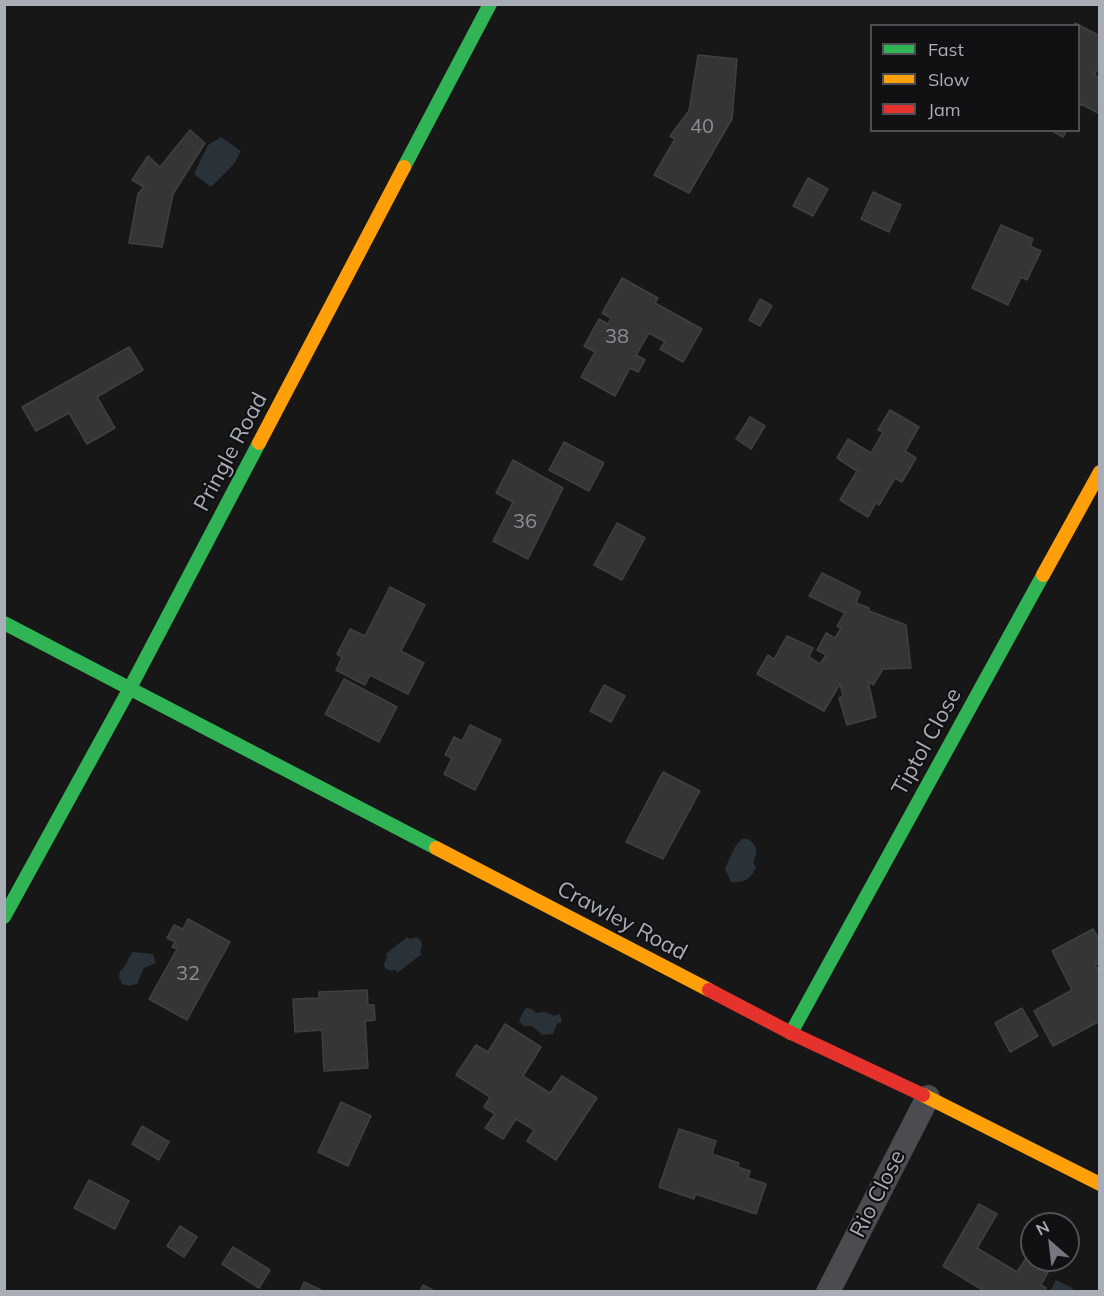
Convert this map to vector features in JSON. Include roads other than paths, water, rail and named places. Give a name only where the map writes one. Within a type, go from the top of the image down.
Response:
[{"type":"street","name":"Pringle Road","points":[[4,917],[129,688],[490,4]]},
{"type":"street","name":"Tiptol Close","points":[[791,1033],[1100,472]]},
{"type":"street","name":"Crawley Road","points":[[4,623],[791,1033],[1100,1184]]},
{"type":"street","name":"Rio Close","points":[[828,1292],[927,1098]]}]
